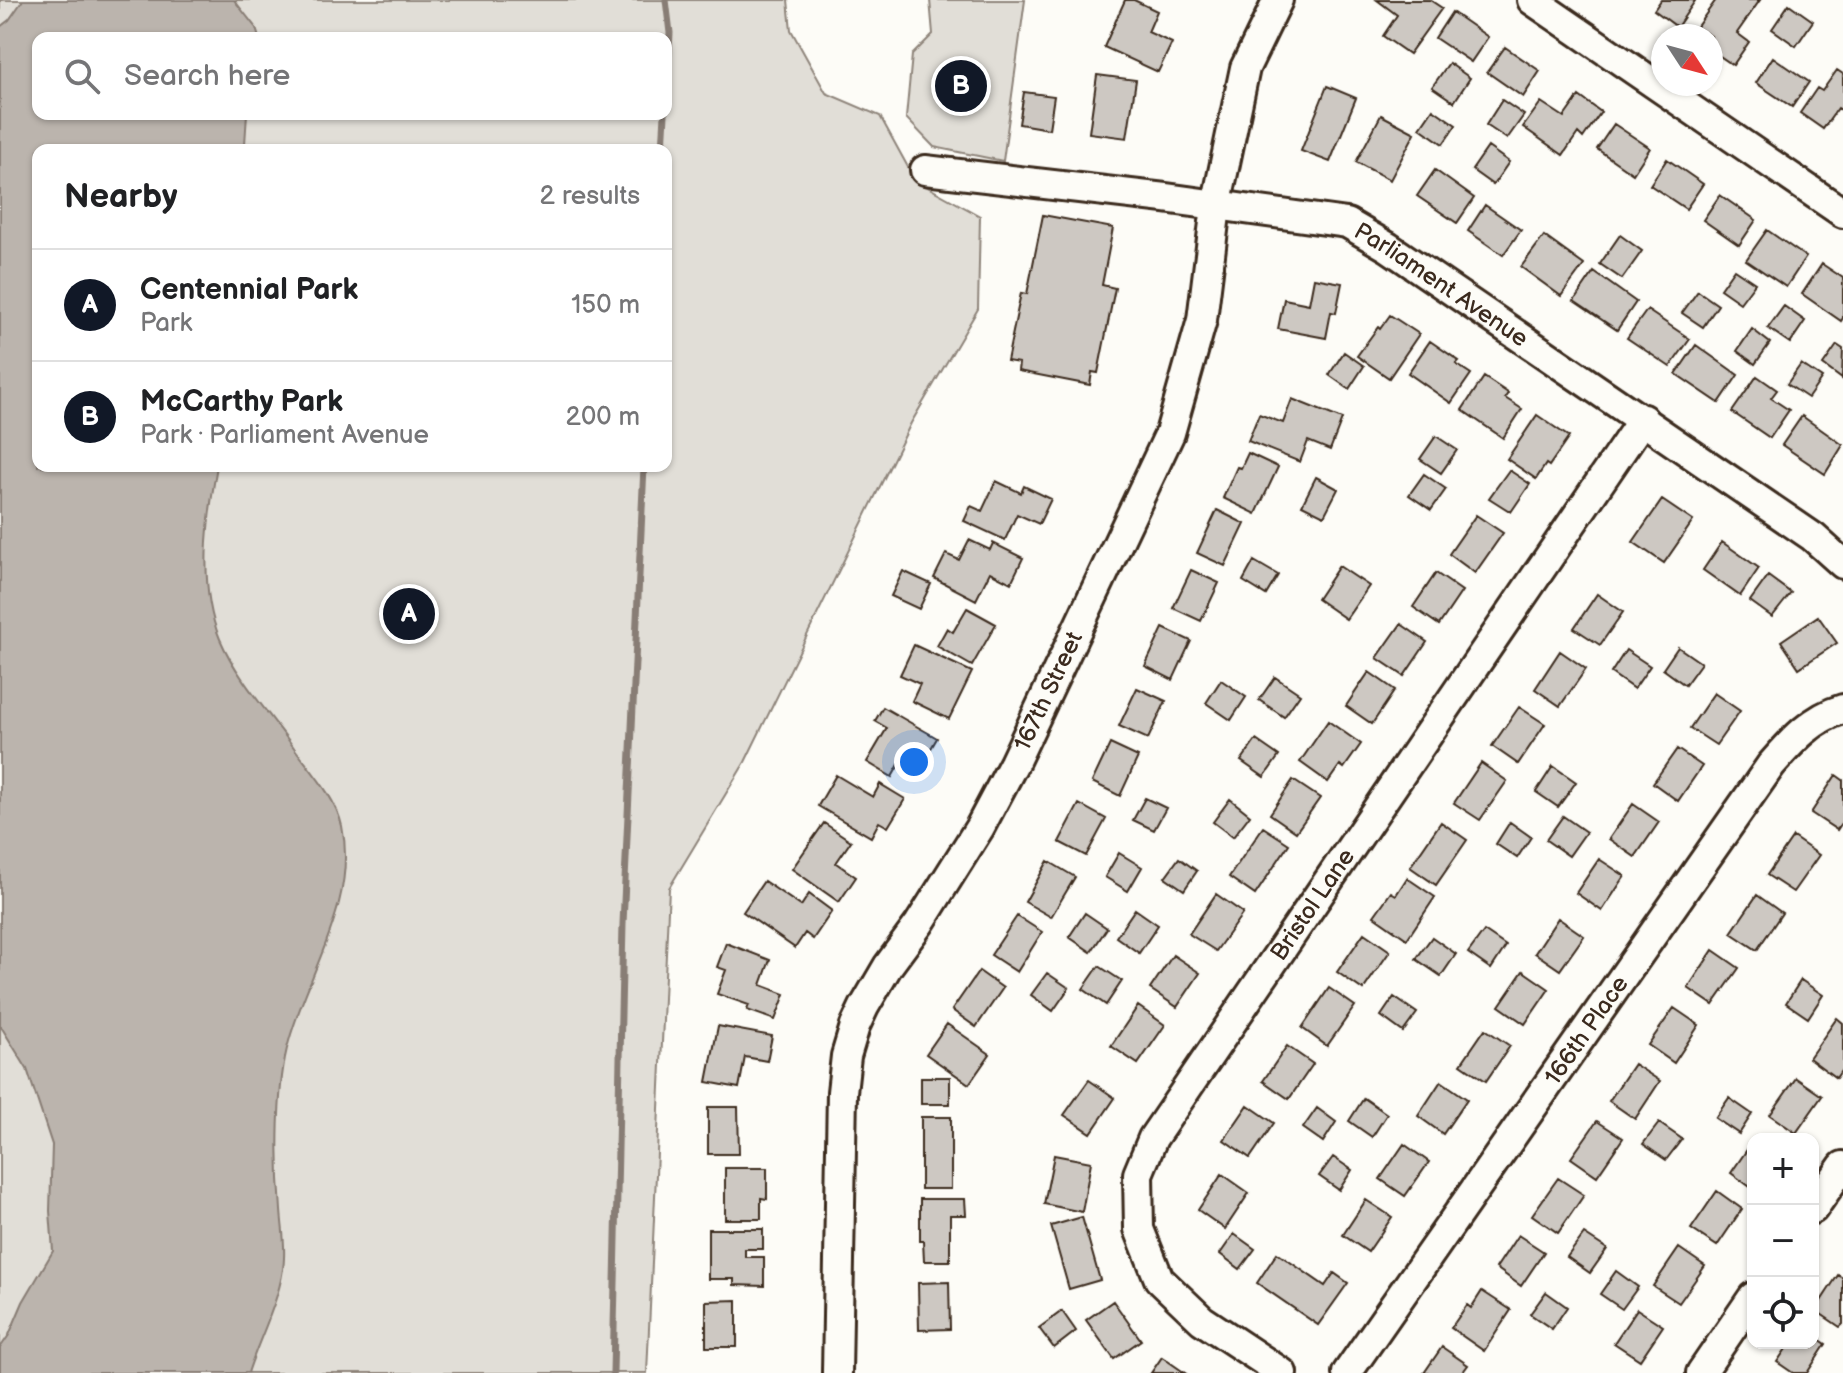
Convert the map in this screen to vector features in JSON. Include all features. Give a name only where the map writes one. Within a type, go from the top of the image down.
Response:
[{"type":"street","name":"167th Street","points":[[837,1373],[842,1092],[846,1056],[855,1026],[888,966],[919,924],[980,827],[1014,763],[1170,433],[1202,320],[1216,206],[1245,68],[1278,0]]},
{"type":"street","points":[[1532,0],[1843,213]]},
{"type":"street","name":"Parliament Avenue","points":[[925,170],[1347,223],[1388,247],[1643,419],[1813,537],[1843,564]]},
{"type":"street","name":"Bristol Lane","points":[[1282,1373],[1202,1320],[1159,1279],[1139,1229],[1138,1174],[1153,1138],[1643,419]]},
{"type":"street","name":"166th Place","points":[[1347,1373],[1771,765],[1811,724],[1843,709]]},
{"type":"street","points":[[1816,1205],[1843,1166]]},
{"type":"street","points":[[1701,1373],[1747,1306]]},
{"type":"shaded area","points":[[0,0],[788,0],[791,30],[826,93],[880,116],[915,180],[980,216],[978,309],[911,423],[745,762],[669,888],[647,1373],[0,1373]]},
{"type":"shaded area","points":[[23,0],[234,0],[257,32],[32,32],[32,120],[247,120],[245,144],[32,144],[32,472],[216,472],[206,553],[209,598],[220,639],[244,682],[323,786],[335,805],[342,826],[345,854],[337,909],[297,1015],[282,1079],[278,1147],[283,1272],[248,1373],[0,1373],[0,1348],[53,1251],[50,1211],[52,1145],[27,1069],[0,1025],[0,27]]},
{"type":"shaded area","points":[[930,0],[1025,0],[1003,161],[934,147],[906,118],[912,55],[933,34]]},
{"type":"building","points":[[1125,0],[1134,0],[1157,11],[1148,32],[1172,43],[1158,72],[1104,47]]},
{"type":"building","points":[[1377,0],[1430,0],[1442,8],[1409,54],[1383,36],[1397,15]]},
{"type":"building","points":[[1661,0],[1695,1],[1679,24],[1673,24],[1654,10]]},
{"type":"building","points":[[1716,0],[1760,0],[1737,33],[1749,42],[1733,65],[1723,58],[1723,24],[1699,24]]},
{"type":"building","points":[[1789,4],[1813,21],[1796,46],[1772,29]]},
{"type":"building","points":[[1452,12],[1488,37],[1471,62],[1435,38]]},
{"type":"building","points":[[1505,47],[1540,71],[1523,97],[1487,72]]},
{"type":"building","points":[[1773,57],[1809,82],[1792,107],[1756,83]]},
{"type":"building","points":[[1449,63],[1470,78],[1454,102],[1432,87]]},
{"type":"building","points":[[1837,70],[1843,74],[1843,111],[1838,108],[1823,129],[1800,113],[1817,88],[1822,91]]},
{"type":"building","points":[[1097,75],[1136,80],[1127,138],[1089,133]]},
{"type":"building","points":[[1327,86],[1356,98],[1330,162],[1301,151]]},
{"type":"building","points":[[1024,92],[1054,96],[1049,129],[1019,124]]},
{"type":"building","points":[[1579,96],[1601,112],[1583,138],[1578,133],[1563,155],[1523,127],[1541,102],[1564,117]]},
{"type":"building","points":[[1502,100],[1524,115],[1507,139],[1486,125]]},
{"type":"building","points":[[1433,109],[1456,125],[1443,144],[1420,128]]},
{"type":"building","points":[[1381,115],[1415,133],[1390,180],[1356,162]]},
{"type":"building","points":[[1614,124],[1650,148],[1633,174],[1597,149]]},
{"type":"building","points":[[1488,147],[1509,162],[1493,185],[1472,170]]},
{"type":"building","points":[[1667,159],[1703,184],[1686,209],[1650,185]]},
{"type":"building","points":[[1435,170],[1474,198],[1457,223],[1417,196]]},
{"type":"building","points":[[1720,195],[1756,220],[1739,245],[1703,220]]},
{"type":"building","points":[[1485,205],[1521,230],[1503,255],[1468,231]]},
{"type":"building","points":[[1043,215],[1113,228],[1102,285],[1115,288],[1098,373],[1092,372],[1090,385],[1018,371],[1019,363],[1007,361],[1021,293],[1027,294]]},
{"type":"building","points":[[1767,230],[1806,257],[1786,287],[1746,260]]},
{"type":"building","points":[[1620,235],[1642,251],[1622,279],[1600,264]]},
{"type":"building","points":[[1544,236],[1584,265],[1561,296],[1521,267]]},
{"type":"building","points":[[1822,264],[1843,278],[1841,321],[1802,294]]},
{"type":"building","points":[[1734,269],[1755,283],[1740,303],[1720,289]]},
{"type":"building","points":[[1594,272],[1636,302],[1617,330],[1574,301]]},
{"type":"building","points":[[1314,278],[1342,283],[1336,313],[1331,312],[1326,338],[1278,329],[1284,299],[1309,304]]},
{"type":"building","points":[[1698,291],[1718,305],[1703,327],[1682,313]]},
{"type":"building","points":[[1784,306],[1805,321],[1790,343],[1768,328]]},
{"type":"building","points":[[1647,310],[1690,339],[1670,367],[1627,338]]},
{"type":"building","points":[[1390,315],[1419,334],[1389,378],[1357,356]]},
{"type":"building","points":[[1752,329],[1770,343],[1755,364],[1737,351]]},
{"type":"building","points":[[1430,341],[1459,361],[1456,364],[1471,374],[1451,403],[1408,373]]},
{"type":"building","points":[[1696,345],[1738,375],[1719,403],[1676,374]]},
{"type":"building","points":[[1837,345],[1843,349],[1842,379],[1823,365]]},
{"type":"building","points":[[1344,352],[1364,366],[1349,389],[1329,375]]},
{"type":"building","points":[[1801,364],[1822,378],[1808,398],[1787,384]]},
{"type":"building","points":[[1757,376],[1777,390],[1771,398],[1789,410],[1770,438],[1732,412]]},
{"type":"building","points":[[1484,377],[1508,393],[1505,398],[1522,409],[1503,438],[1462,410]]},
{"type":"building","points":[[1292,399],[1342,419],[1330,450],[1308,441],[1300,462],[1248,441],[1259,414],[1283,423]]},
{"type":"building","points":[[1537,415],[1569,437],[1536,479],[1507,459]]},
{"type":"building","points":[[1802,416],[1843,445],[1825,474],[1782,445]]},
{"type":"building","points":[[1436,436],[1457,450],[1441,473],[1420,459]]},
{"type":"building","points":[[1248,453],[1278,467],[1256,514],[1223,498],[1237,467],[1241,468]]},
{"type":"building","points":[[1509,470],[1530,484],[1511,512],[1489,498]]},
{"type":"building","points":[[1424,474],[1446,489],[1431,510],[1409,495]]},
{"type":"building","points":[[1316,477],[1338,489],[1324,516],[1302,505]]},
{"type":"building","points":[[996,481],[1021,493],[1024,486],[1051,499],[1039,524],[1017,514],[1005,540],[964,521],[971,506],[982,511]]},
{"type":"building","points":[[1662,500],[1693,521],[1664,563],[1633,542]]},
{"type":"building","points":[[1217,510],[1245,524],[1225,566],[1197,553]]},
{"type":"building","points":[[1476,515],[1503,533],[1475,573],[1449,554]]},
{"type":"building","points":[[969,540],[990,550],[993,543],[1023,558],[1011,583],[990,572],[976,600],[934,578],[946,554],[959,560]]},
{"type":"building","points":[[1722,542],[1759,568],[1740,596],[1703,570]]},
{"type":"building","points":[[1254,561],[1278,575],[1266,595],[1243,581]]},
{"type":"building","points":[[1339,566],[1369,586],[1346,619],[1317,599]]},
{"type":"building","points":[[1191,570],[1219,583],[1201,621],[1173,608]]},
{"type":"building","points":[[903,571],[931,584],[919,609],[891,596]]},
{"type":"building","points":[[1436,573],[1462,591],[1439,625],[1413,607]]},
{"type":"building","points":[[1768,576],[1791,593],[1772,617],[1750,601]]},
{"type":"building","points":[[1597,594],[1623,612],[1600,645],[1574,628]]},
{"type":"building","points":[[967,608],[996,624],[972,666],[937,646],[947,628],[953,632]]},
{"type":"building","points":[[1818,616],[1837,643],[1799,668],[1781,641]]},
{"type":"building","points":[[1401,624],[1427,642],[1404,676],[1377,658]]},
{"type":"building","points":[[1163,628],[1191,641],[1173,680],[1145,666]]},
{"type":"building","points":[[914,645],[972,672],[949,719],[912,701],[920,684],[900,675]]},
{"type":"building","points":[[1678,647],[1701,663],[1685,685],[1663,669]]},
{"type":"building","points":[[1626,650],[1650,666],[1634,689],[1611,673]]},
{"type":"building","points":[[1560,651],[1586,669],[1560,706],[1535,689]]},
{"type":"building","points":[[1369,672],[1395,690],[1372,724],[1346,706]]},
{"type":"building","points":[[1275,677],[1300,694],[1284,717],[1259,700]]},
{"type":"building","points":[[1221,680],[1246,697],[1231,720],[1206,703]]},
{"type":"building","points":[[1137,688],[1166,701],[1148,739],[1119,726]]},
{"type":"building","points":[[1714,693],[1740,711],[1716,745],[1690,728]]},
{"type":"building","points":[[883,707],[937,738],[922,764],[905,754],[892,777],[867,762],[887,728],[875,721]]},
{"type":"building","points":[[1519,707],[1545,724],[1518,764],[1492,746]]},
{"type":"building","points":[[1328,721],[1361,744],[1344,768],[1340,765],[1328,782],[1300,762]]},
{"type":"building","points":[[1256,740],[1279,756],[1264,777],[1241,761]]},
{"type":"building","points":[[1110,744],[1138,757],[1120,796],[1092,782]]},
{"type":"building","points":[[1677,749],[1702,766],[1678,801],[1653,783]]},
{"type":"building","points":[[1481,763],[1507,781],[1480,820],[1454,803]]},
{"type":"building","points":[[1553,766],[1576,782],[1558,807],[1536,792]]},
{"type":"building","points":[[836,775],[873,797],[880,784],[905,799],[888,827],[879,822],[871,837],[818,806]]},
{"type":"building","points":[[1836,775],[1843,780],[1843,821],[1837,830],[1811,813]]},
{"type":"building","points":[[1293,780],[1320,798],[1296,832],[1270,814]]},
{"type":"building","points":[[1145,798],[1166,808],[1154,830],[1133,820]]},
{"type":"building","points":[[1230,799],[1250,815],[1233,837],[1213,822]]},
{"type":"building","points":[[1079,804],[1106,819],[1086,856],[1059,842]]},
{"type":"building","points":[[1633,804],[1659,822],[1635,857],[1609,839]]},
{"type":"building","points":[[1563,816],[1586,832],[1569,856],[1546,840]]},
{"type":"building","points":[[1441,822],[1467,840],[1436,885],[1410,867]]},
{"type":"building","points":[[1510,822],[1531,837],[1517,858],[1496,844]]},
{"type":"building","points":[[824,823],[851,841],[836,863],[856,877],[839,902],[792,869]]},
{"type":"building","points":[[1263,827],[1289,844],[1255,895],[1229,877]]},
{"type":"building","points":[[1793,837],[1819,855],[1793,892],[1767,875]]},
{"type":"building","points":[[1119,853],[1142,867],[1128,891],[1105,877]]},
{"type":"building","points":[[1179,858],[1197,871],[1184,890],[1165,877]]},
{"type":"building","points":[[1599,859],[1625,876],[1602,911],[1576,893]]},
{"type":"building","points":[[1048,861],[1075,877],[1051,917],[1025,902]]},
{"type":"building","points":[[1407,878],[1435,897],[1407,939],[1374,916],[1391,892],[1396,895]]},
{"type":"building","points":[[764,881],[801,906],[809,894],[832,911],[813,939],[805,933],[795,948],[743,912]]},
{"type":"building","points":[[1216,894],[1243,913],[1216,951],[1189,934]]},
{"type":"building","points":[[1757,895],[1782,913],[1757,950],[1731,933]]},
{"type":"building","points":[[1135,909],[1158,925],[1139,953],[1116,937]]},
{"type":"building","points":[[1085,913],[1107,928],[1091,952],[1069,937]]},
{"type":"building","points":[[1017,916],[1042,932],[1017,972],[991,955]]},
{"type":"building","points":[[1558,918],[1584,936],[1560,970],[1535,953]]},
{"type":"building","points":[[1484,931],[1506,946],[1491,969],[1468,953]]},
{"type":"building","points":[[1364,933],[1390,951],[1363,990],[1337,972]]},
{"type":"building","points":[[1432,937],[1456,954],[1441,976],[1416,959]]},
{"type":"building","points":[[726,943],[770,960],[761,985],[785,994],[775,1020],[747,1010],[749,1005],[717,994],[726,970],[717,967]]},
{"type":"building","points":[[1713,950],[1739,968],[1713,1005],[1688,988]]},
{"type":"building","points":[[1173,955],[1200,973],[1177,1007],[1150,989]]},
{"type":"building","points":[[1099,966],[1122,981],[1106,1005],[1083,989]]},
{"type":"building","points":[[979,971],[1003,988],[976,1027],[952,1010]]},
{"type":"building","points":[[1523,971],[1549,989],[1525,1024],[1499,1006]]},
{"type":"building","points":[[1047,973],[1069,988],[1053,1011],[1031,995]]},
{"type":"building","points":[[1801,980],[1823,995],[1808,1018],[1786,1003]]},
{"type":"building","points":[[1329,988],[1355,1006],[1327,1046],[1302,1028]]},
{"type":"building","points":[[1394,997],[1417,1013],[1403,1032],[1381,1016]]},
{"type":"building","points":[[1138,1006],[1165,1025],[1138,1064],[1111,1046]]},
{"type":"building","points":[[1674,1008],[1699,1025],[1674,1063],[1648,1045]]},
{"type":"building","points":[[1837,1018],[1843,1023],[1843,1068],[1836,1078],[1809,1058]]},
{"type":"building","points":[[947,1024],[990,1054],[969,1084],[926,1054]]},
{"type":"building","points":[[718,1026],[772,1036],[767,1061],[745,1057],[739,1088],[707,1082]]},
{"type":"building","points":[[1485,1029],[1510,1046],[1486,1081],[1461,1064]]},
{"type":"building","points":[[1287,1046],[1313,1064],[1289,1099],[1263,1081]]},
{"type":"building","points":[[1634,1064],[1660,1081],[1635,1119],[1609,1101]]},
{"type":"building","points":[[921,1077],[950,1077],[950,1104],[921,1104]]},
{"type":"building","points":[[1796,1078],[1822,1096],[1796,1133],[1770,1115]]},
{"type":"building","points":[[1089,1080],[1115,1098],[1091,1133],[1064,1115]]},
{"type":"building","points":[[1441,1081],[1467,1099],[1443,1134],[1418,1116]]},
{"type":"building","points":[[1364,1098],[1387,1114],[1372,1137],[1349,1121]]},
{"type":"building","points":[[1729,1098],[1752,1114],[1739,1134],[1715,1118]]},
{"type":"building","points":[[1248,1105],[1274,1123],[1250,1158],[1224,1140]]},
{"type":"building","points":[[708,1107],[738,1107],[739,1154],[708,1154]]},
{"type":"building","points":[[1317,1108],[1336,1122],[1323,1142],[1303,1128]]},
{"type":"building","points":[[921,1117],[951,1117],[951,1189],[921,1189]]},
{"type":"building","points":[[1597,1121],[1623,1138],[1597,1176],[1571,1158]]},
{"type":"building","points":[[1659,1123],[1682,1139],[1666,1160],[1643,1144]]},
{"type":"building","points":[[1404,1144],[1429,1162],[1405,1196],[1380,1179]]},
{"type":"building","points":[[1747,1150],[1747,1185],[1731,1173]]},
{"type":"building","points":[[1054,1155],[1091,1162],[1082,1212],[1044,1204]]},
{"type":"building","points":[[1333,1157],[1352,1170],[1339,1190],[1319,1176]]},
{"type":"building","points":[[725,1168],[767,1168],[767,1199],[761,1198],[761,1219],[725,1219]]},
{"type":"building","points":[[1222,1174],[1249,1193],[1225,1229],[1198,1210]]},
{"type":"building","points":[[1558,1178],[1584,1195],[1558,1233],[1532,1215]]},
{"type":"building","points":[[1717,1191],[1742,1209],[1717,1246],[1691,1229]]},
{"type":"building","points":[[920,1199],[965,1199],[966,1215],[950,1215],[950,1261],[924,1261],[923,1241],[920,1241]]},
{"type":"building","points":[[1366,1200],[1392,1217],[1368,1252],[1343,1235]]},
{"type":"building","points":[[1082,1217],[1100,1280],[1069,1289],[1051,1226]]},
{"type":"building","points":[[708,1229],[763,1229],[763,1249],[745,1249],[745,1257],[764,1257],[764,1286],[734,1285],[734,1279],[708,1279]]},
{"type":"building","points":[[1234,1234],[1255,1249],[1240,1269],[1220,1254]]},
{"type":"building","points":[[1584,1234],[1607,1249],[1590,1273],[1567,1257]]},
{"type":"building","points":[[1518,1235],[1544,1252],[1521,1286],[1496,1268]]},
{"type":"building","points":[[1679,1248],[1705,1266],[1679,1303],[1653,1286]]},
{"type":"building","points":[[1277,1253],[1325,1286],[1334,1273],[1348,1283],[1318,1325],[1257,1283]]},
{"type":"building","points":[[1616,1271],[1638,1287],[1622,1309],[1600,1294]]},
{"type":"building","points":[[1838,1275],[1843,1278],[1843,1324],[1840,1327],[1819,1313],[1819,1304]]},
{"type":"building","points":[[949,1282],[950,1329],[919,1330],[918,1283]]},
{"type":"building","points":[[1482,1291],[1511,1310],[1484,1351],[1451,1328],[1467,1305],[1471,1308]]},
{"type":"building","points":[[1546,1292],[1567,1307],[1552,1329],[1530,1314]]},
{"type":"building","points":[[737,1300],[737,1347],[706,1347],[706,1301]]},
{"type":"building","points":[[1113,1301],[1141,1340],[1114,1359],[1086,1320]]},
{"type":"building","points":[[1637,1309],[1663,1326],[1640,1360],[1614,1343]]},
{"type":"building","points":[[1062,1311],[1076,1331],[1054,1348],[1039,1328]]},
{"type":"building","points":[[1819,1339],[1826,1344],[1807,1373],[1793,1373],[1777,1362],[1786,1349],[1819,1349]]},
{"type":"building","points":[[1442,1347],[1468,1365],[1462,1373],[1424,1373]]},
{"type":"building","points":[[1162,1357],[1185,1373],[1151,1373]]},
{"type":"waterway","points":[[666,0],[670,32]]},
{"type":"waterway","points":[[663,144],[665,120]]},
{"type":"waterway","points":[[613,1373],[623,924],[644,472]]},
{"type":"place","name":"McCarthy Park","points":[[961,86]]},
{"type":"place","name":"Centennial Park","points":[[409,614]]}]
